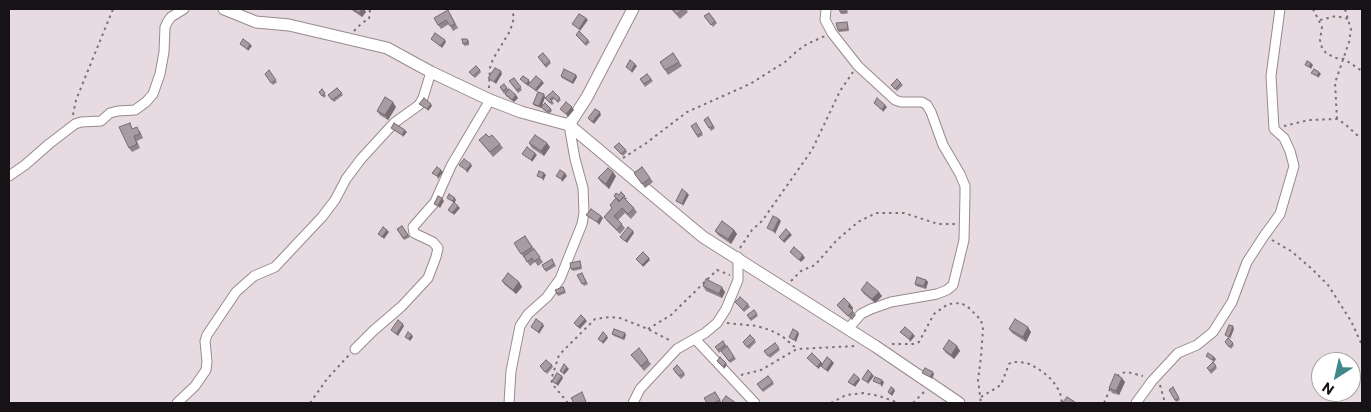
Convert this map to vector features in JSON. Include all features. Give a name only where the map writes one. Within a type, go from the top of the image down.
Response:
[{"type":"street","points":[[9,176],[66,130],[81,122],[101,121],[118,111],[135,110],[146,102],[153,94],[160,74],[164,52],[165,27],[171,17],[184,9]]},
{"type":"street","points":[[224,9],[256,22],[290,26],[392,50],[431,72],[490,100],[569,125],[703,237],[738,257],[959,403]]},
{"type":"street","points":[[509,403],[511,371],[520,326],[528,314],[547,297],[560,279],[582,224],[584,213],[583,188],[575,159],[569,125],[588,97],[633,9]]},
{"type":"street","points":[[826,9],[825,20],[832,33],[858,66],[895,100],[901,102],[922,102],[927,105],[943,145],[965,186],[964,240],[953,285],[937,294],[891,302],[871,309],[861,314],[848,329]]},
{"type":"street","points":[[1136,403],[1154,378],[1178,353],[1197,345],[1213,332],[1232,302],[1247,262],[1280,214],[1294,166],[1290,150],[1284,138],[1274,129],[1272,76],[1280,9]]},
{"type":"street","points":[[177,403],[195,386],[206,370],[206,337],[236,292],[254,276],[275,267],[322,216],[335,200],[349,174],[366,154],[399,119],[420,105],[431,72]]},
{"type":"street","points":[[356,348],[402,306],[428,278],[438,248],[433,242],[414,233],[414,227],[435,202],[451,166],[490,100]]},
{"type":"street","points":[[633,403],[640,390],[677,349],[695,340],[717,323],[726,309],[738,280],[738,257]]},
{"type":"street","points":[[695,340],[755,403]]},
{"type":"path","points":[[66,130],[73,116],[76,100],[113,9]]},
{"type":"path","points":[[348,39],[358,25],[369,20],[370,9]]},
{"type":"path","points":[[490,100],[488,79],[490,68],[493,59],[510,31],[514,18],[512,9]]},
{"type":"path","points":[[1313,9],[1322,27],[1320,40],[1322,48],[1326,53],[1335,58],[1344,58],[1362,71]]},
{"type":"path","points":[[1337,119],[1335,83],[1350,36],[1345,9]]},
{"type":"path","points":[[1320,20],[1336,16],[1348,19]]},
{"type":"path","points":[[616,163],[687,112],[750,84],[786,62],[796,51],[807,44],[832,33]]},
{"type":"path","points":[[738,257],[744,240],[762,220],[812,150],[840,91],[858,66]]},
{"type":"path","points":[[1274,129],[1309,120],[1337,119],[1358,136],[1362,137]]},
{"type":"path","points":[[785,289],[800,270],[815,265],[836,240],[858,222],[876,213],[904,213],[938,224],[949,225],[965,222]]},
{"type":"path","points":[[1264,236],[1291,251],[1328,285],[1350,321],[1362,346]]},
{"type":"path","points":[[648,329],[678,308],[717,270],[724,271],[738,280]]},
{"type":"path","points":[[875,346],[914,344],[919,342],[934,314],[939,309],[954,302],[961,303],[974,312],[981,320],[983,329],[982,357],[978,380],[981,403]]},
{"type":"path","points":[[568,403],[551,380],[559,355],[595,320],[610,317],[620,318],[648,329],[675,344],[677,349]]},
{"type":"path","points":[[717,323],[757,326],[770,330],[790,342],[797,349]]},
{"type":"path","points":[[731,378],[761,370],[797,349],[856,346]]},
{"type":"path","points":[[310,403],[331,373],[356,348]]},
{"type":"path","points":[[980,397],[1001,385],[1008,364],[1020,362],[1030,364],[1052,380],[1060,392],[1062,403]]},
{"type":"path","points":[[1113,381],[1122,373],[1127,372],[1154,378],[1164,403]]},
{"type":"path","points":[[913,403],[930,384]]},
{"type":"path","points":[[1104,403],[1111,387]]},
{"type":"path","points":[[831,403],[846,395],[864,393],[899,403]]},
{"type":"building","points":[[353,9],[362,9],[359,13]]},
{"type":"building","points":[[672,9],[683,9],[677,14]]},
{"type":"building","points":[[838,9],[846,9],[846,10],[844,12]]},
{"type":"building","points":[[448,10],[455,24],[450,26],[446,20],[438,25],[434,18]]},
{"type":"building","points":[[709,13],[715,21],[711,25],[704,16]]},
{"type":"building","points":[[579,14],[586,18],[579,29],[572,24]]},
{"type":"building","points":[[847,22],[848,29],[838,30],[836,23]]},
{"type":"building","points":[[579,31],[588,40],[585,44],[576,35]]},
{"type":"building","points":[[435,33],[445,40],[440,46],[431,39]]},
{"type":"building","points":[[243,39],[250,44],[247,49],[240,44]]},
{"type":"building","points":[[462,39],[467,39],[468,42],[463,44]]},
{"type":"building","points":[[543,53],[550,61],[545,65],[538,57]]},
{"type":"building","points":[[673,53],[679,62],[665,70],[660,62]]},
{"type":"building","points":[[630,60],[635,64],[631,71],[626,67]]},
{"type":"building","points":[[1307,61],[1311,63],[1309,67],[1305,65]]},
{"type":"building","points":[[476,66],[480,70],[473,76],[469,72]]},
{"type":"building","points":[[495,68],[501,71],[494,82],[488,78]]},
{"type":"building","points":[[564,69],[576,75],[572,82],[561,76]]},
{"type":"building","points":[[1314,69],[1319,72],[1317,76],[1311,73]]},
{"type":"building","points":[[269,70],[276,80],[271,83],[265,74]]},
{"type":"building","points":[[647,74],[651,79],[644,84],[640,79]]},
{"type":"building","points":[[523,76],[529,80],[526,84],[520,79]]},
{"type":"building","points":[[536,76],[542,81],[535,90],[528,85]]},
{"type":"building","points":[[514,78],[521,87],[517,90],[509,81]]},
{"type":"building","points":[[897,79],[901,83],[895,89],[891,85]]},
{"type":"building","points":[[504,84],[507,88],[503,91],[500,87]]},
{"type":"building","points":[[337,88],[342,93],[332,100],[328,95]]},
{"type":"building","points":[[322,89],[325,93],[322,96],[319,92]]},
{"type":"building","points":[[509,89],[516,95],[512,100],[505,94]]},
{"type":"building","points":[[553,91],[560,98],[557,101],[553,97],[550,99],[552,101],[550,103],[545,98]]},
{"type":"building","points":[[538,92],[544,94],[539,106],[533,104]]},
{"type":"building","points":[[385,97],[393,102],[385,115],[377,111]]},
{"type":"building","points":[[424,98],[431,104],[427,109],[419,104]]},
{"type":"building","points":[[877,98],[885,105],[882,110],[874,103]]},
{"type":"building","points":[[566,102],[572,107],[566,114],[560,109]]},
{"type":"building","points":[[545,103],[551,109],[547,112],[541,107]]},
{"type":"building","points":[[595,109],[600,112],[592,122],[588,118]]},
{"type":"building","points":[[708,117],[713,126],[709,128],[704,120]]},
{"type":"building","points":[[130,123],[132,129],[137,127],[140,134],[134,136],[137,144],[129,148],[119,127]]},
{"type":"building","points":[[394,123],[405,130],[402,135],[391,128]]},
{"type":"building","points":[[696,123],[702,133],[697,135],[691,126]]},
{"type":"building","points":[[486,134],[489,137],[492,135],[500,144],[490,152],[479,140]]},
{"type":"building","points":[[535,135],[547,143],[541,151],[529,143]]},
{"type":"building","points":[[619,143],[626,150],[621,154],[614,147]]},
{"type":"building","points":[[527,147],[535,153],[531,160],[522,154]]},
{"type":"building","points":[[464,159],[471,164],[466,170],[459,165]]},
{"type":"building","points":[[437,167],[441,170],[437,176],[432,173]]},
{"type":"building","points":[[642,167],[650,178],[642,184],[634,173]]},
{"type":"building","points":[[608,168],[613,172],[606,184],[598,178]]},
{"type":"building","points":[[560,170],[565,173],[561,179],[556,176]]},
{"type":"building","points":[[539,171],[544,173],[542,178],[537,176]]},
{"type":"building","points":[[682,189],[687,193],[682,204],[676,201]]},
{"type":"building","points":[[621,192],[625,196],[620,201],[614,196],[616,193],[619,195]]},
{"type":"building","points":[[449,194],[455,198],[452,201],[447,198]]},
{"type":"building","points":[[438,196],[442,198],[438,206],[434,204]]},
{"type":"building","points":[[623,197],[634,208],[628,214],[622,208],[614,216],[622,224],[617,230],[604,217],[612,208],[610,205],[616,198],[619,202]]},
{"type":"building","points":[[454,202],[458,206],[452,213],[448,210]]},
{"type":"building","points":[[591,209],[601,216],[597,222],[586,215]]},
{"type":"building","points":[[773,216],[779,219],[773,231],[767,228]]},
{"type":"building","points":[[722,221],[734,230],[728,239],[715,231]]},
{"type":"building","points":[[402,226],[408,235],[403,238],[397,229]]},
{"type":"building","points":[[383,227],[387,230],[382,237],[378,234]]},
{"type":"building","points":[[628,227],[633,231],[625,241],[620,237]]},
{"type":"building","points":[[786,229],[790,233],[783,241],[779,237]]},
{"type":"building","points":[[525,236],[532,247],[521,254],[514,243]]},
{"type":"building","points":[[794,247],[803,255],[799,260],[790,252]]},
{"type":"building","points":[[534,249],[540,257],[535,261],[532,258],[527,262],[524,256]]},
{"type":"building","points":[[643,252],[649,258],[642,265],[636,259]]},
{"type":"building","points":[[552,259],[554,264],[545,270],[542,265]]},
{"type":"building","points":[[580,261],[581,267],[571,269],[570,263]]},
{"type":"building","points":[[508,273],[519,282],[513,290],[502,281]]},
{"type":"building","points":[[582,273],[586,282],[582,284],[577,275]]},
{"type":"building","points":[[917,277],[926,280],[924,286],[915,284]]},
{"type":"building","points":[[706,279],[722,287],[719,294],[703,286]]},
{"type":"building","points":[[867,282],[879,292],[872,299],[861,290]]},
{"type":"building","points":[[563,287],[565,291],[557,294],[555,290]]},
{"type":"building","points":[[740,297],[748,304],[743,310],[735,302]]},
{"type":"building","points":[[844,298],[850,304],[848,306],[853,311],[848,316],[837,305]]},
{"type":"building","points":[[754,310],[757,314],[750,319],[747,315]]},
{"type":"building","points":[[581,315],[585,319],[578,327],[574,323]]},
{"type":"building","points":[[536,319],[543,324],[538,332],[531,327]]},
{"type":"building","points":[[1015,319],[1028,327],[1023,337],[1009,329]]},
{"type":"building","points":[[398,320],[403,324],[396,334],[391,330]]},
{"type":"building","points":[[1229,325],[1233,326],[1229,337],[1225,335]]},
{"type":"building","points":[[905,327],[913,334],[909,339],[900,332]]},
{"type":"building","points":[[614,329],[625,333],[623,338],[612,334]]},
{"type":"building","points":[[793,329],[798,332],[794,340],[789,337]]},
{"type":"building","points":[[408,332],[412,335],[408,339],[405,337]]},
{"type":"building","points":[[603,332],[607,336],[602,342],[598,339]]},
{"type":"building","points":[[750,335],[755,340],[747,347],[743,342]]},
{"type":"building","points":[[1228,338],[1233,343],[1229,347],[1225,342]]},
{"type":"building","points":[[949,340],[957,346],[951,355],[943,349]]},
{"type":"building","points":[[723,341],[725,345],[718,350],[715,347]]},
{"type":"building","points":[[775,343],[779,348],[768,356],[764,351]]},
{"type":"building","points":[[727,346],[734,357],[729,361],[721,351]]},
{"type":"building","points":[[639,348],[648,360],[641,366],[631,355]]},
{"type":"building","points":[[812,353],[821,362],[817,367],[807,358]]},
{"type":"building","points":[[1208,353],[1214,357],[1212,360],[1206,356]]},
{"type":"building","points":[[720,357],[726,363],[723,367],[717,361]]},
{"type":"building","points":[[827,357],[832,361],[826,370],[821,366]]},
{"type":"building","points":[[546,360],[552,365],[545,372],[540,366]]},
{"type":"building","points":[[1213,362],[1216,366],[1210,371],[1207,368]]},
{"type":"building","points":[[564,364],[567,367],[563,373],[560,371]]},
{"type":"building","points":[[677,365],[684,373],[679,376],[673,369]]},
{"type":"building","points":[[925,368],[933,372],[930,377],[922,373]]},
{"type":"building","points":[[868,370],[872,374],[867,382],[862,379]]},
{"type":"building","points":[[557,373],[562,376],[556,384],[552,381]]},
{"type":"building","points":[[854,374],[859,378],[853,385],[848,382]]},
{"type":"building","points":[[1115,374],[1122,378],[1116,391],[1109,388]]},
{"type":"building","points":[[768,376],[773,382],[762,390],[757,384]]},
{"type":"building","points":[[875,377],[882,380],[880,384],[873,381]]},
{"type":"building","points":[[891,387],[894,389],[890,394],[888,392]]},
{"type":"building","points":[[1173,387],[1179,398],[1175,400],[1169,390]]},
{"type":"building","points":[[582,392],[586,402],[574,403],[571,398]]},
{"type":"building","points":[[715,392],[720,400],[714,403],[707,403],[704,398]]},
{"type":"building","points":[[726,396],[736,403],[725,403],[722,401]]},
{"type":"building","points":[[1067,397],[1075,402],[1063,402]]}]
